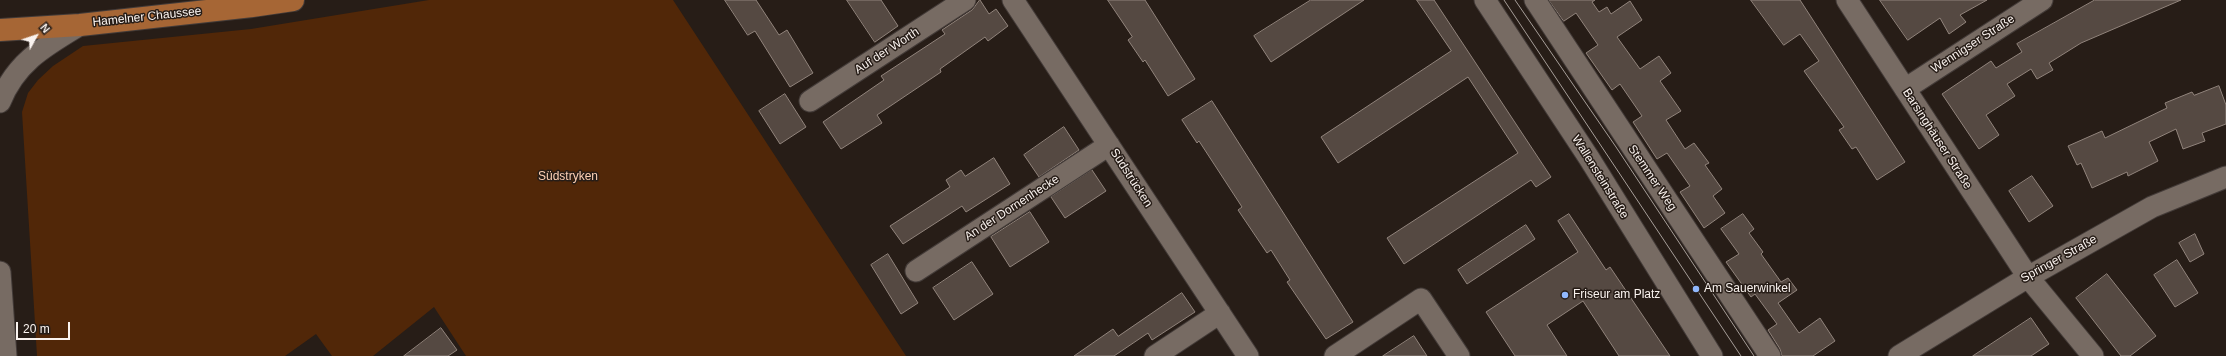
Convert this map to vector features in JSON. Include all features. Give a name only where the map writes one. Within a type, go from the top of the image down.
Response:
[{"type":"main road","name":"Hamelner Chaussee","points":[[0,30],[80,25],[293,0]]},
{"type":"street","name":"Auf der Worth","points":[[810,101],[965,0]]},
{"type":"street","name":"Südstrücken","points":[[1013,0],[1248,356]]},
{"type":"street","name":"Wallensteinstraße","points":[[1485,0],[1589,158],[1712,356]]},
{"type":"street","name":"Stemmer Weg","points":[[1534,0],[1770,356]]},
{"type":"street","name":"Barsinghäuser Straße","points":[[1847,0],[2028,277],[2093,356]]},
{"type":"street","name":"Wennigser Straße","points":[[1904,89],[2042,0]]},
{"type":"street","points":[[0,102],[18,69],[28,58],[80,25]]},
{"type":"street","name":"An der Dornenhecke","points":[[916,271],[1109,145]]},
{"type":"street","name":"Springer Straße","points":[[1899,356],[2028,277],[2152,207],[2226,177]]},
{"type":"street","points":[[0,272],[6,356]]},
{"type":"street","points":[[1334,356],[1420,299],[1459,356]]},
{"type":"street","points":[[1155,356],[1220,313]]},
{"type":"green space","name":"Südstryken","points":[[429,0],[673,0],[906,356],[466,356],[434,307],[373,356],[332,356],[316,334],[285,356],[37,356],[22,112],[28,93],[38,80],[53,66],[83,46],[251,29]]},
{"type":"building","points":[[725,0],[756,0],[779,35],[787,30],[813,73],[790,87],[755,31],[748,35]]},
{"type":"building","points":[[847,0],[881,0],[898,26],[875,42]]},
{"type":"building","points":[[980,0],[989,14],[996,9],[1008,26],[988,41],[985,37],[940,69],[941,72],[877,115],[882,123],[841,149],[823,122],[884,80],[881,76],[945,34],[942,30],[972,10]]},
{"type":"building","points":[[1108,0],[1145,0],[1195,79],[1168,96],[1145,60],[1143,62],[1128,40],[1132,37]]},
{"type":"building","points":[[1311,0],[1364,0],[1271,62],[1254,36]]},
{"type":"building","points":[[1417,0],[1434,0],[1551,177],[1536,187],[1531,180],[1404,264],[1387,238],[1518,153],[1468,77],[1338,163],[1321,137],[1451,51]]},
{"type":"building","points":[[1549,0],[1595,0],[1592,2],[1599,12],[1607,7],[1611,14],[1630,1],[1642,20],[1617,37],[1640,69],[1659,56],[1671,73],[1660,81],[1681,111],[1666,120],[1685,149],[1694,143],[1709,163],[1705,165],[1722,189],[1713,196],[1725,213],[1704,228],[1680,192],[1690,186],[1667,153],[1657,159],[1633,122],[1642,116],[1620,84],[1612,90],[1586,53],[1598,45],[1576,13],[1564,21]]},
{"type":"building","points":[[1751,0],[1800,0],[1905,162],[1877,180],[1856,147],[1852,149],[1839,130],[1844,127],[1804,71],[1819,61],[1800,34],[1784,45]]},
{"type":"building","points":[[1880,0],[1987,0],[1960,15],[1966,22],[1949,34],[1940,18],[1908,40]]},
{"type":"building","points":[[2095,0],[2181,0],[2081,43],[2049,63],[2053,70],[2037,79],[2031,69],[2007,84],[2015,96],[1986,115],[1999,135],[1979,149],[1942,94],[1991,61],[1996,68],[2022,52],[2017,44]]},
{"type":"building","points":[[2219,86],[2226,105],[2226,124],[2202,133],[2205,141],[2183,149],[2176,129],[2149,142],[2158,161],[2128,176],[2127,172],[2092,188],[2081,163],[2077,165],[2068,146],[2102,131],[2105,138],[2167,108],[2165,103],[2192,92],[2194,95]]},
{"type":"building","points":[[785,94],[806,127],[780,144],[759,111]]},
{"type":"building","points":[[1212,101],[1353,322],[1326,339],[1287,282],[1290,280],[1271,250],[1267,253],[1238,210],[1242,207],[1199,141],[1197,143],[1182,120]]},
{"type":"building","points":[[1064,127],[1079,150],[1039,177],[1024,155]]},
{"type":"building","points":[[994,158],[1010,184],[966,212],[962,206],[903,244],[890,226],[950,187],[946,180],[961,170],[965,176]]},
{"type":"building","points":[[1092,170],[1106,191],[1065,218],[1051,197]]},
{"type":"building","points":[[2032,176],[2053,206],[2029,222],[2009,191]]},
{"type":"building","points":[[1030,212],[1049,242],[1010,267],[991,237]]},
{"type":"building","points":[[1569,214],[1606,270],[1610,267],[1670,356],[1619,356],[1583,301],[1547,325],[1567,356],[1515,356],[1486,312],[1578,252],[1558,221]]},
{"type":"building","points":[[1743,214],[1754,229],[1749,233],[1763,252],[1761,254],[1781,282],[1788,278],[1797,290],[1778,303],[1799,333],[1820,318],[1835,341],[1813,356],[1782,356],[1780,349],[1768,330],[1777,324],[1755,294],[1751,297],[1726,262],[1739,254],[1721,229]]},
{"type":"building","points":[[1526,225],[1535,239],[1467,284],[1458,270]]},
{"type":"building","points":[[2195,234],[2204,254],[2190,262],[2179,243]]},
{"type":"building","points":[[888,254],[918,303],[901,314],[871,265]]},
{"type":"building","points":[[2177,260],[2198,293],[2175,307],[2154,275]]},
{"type":"building","points":[[972,262],[993,294],[954,320],[933,288]]},
{"type":"building","points":[[2107,274],[2156,336],[2130,356],[2121,356],[2076,298]]},
{"type":"building","points":[[1182,293],[1195,312],[1152,340],[1148,333],[1114,356],[1074,356],[1113,329],[1118,336]]},
{"type":"building","points":[[2031,318],[2049,344],[2031,356],[1973,356]]},
{"type":"building","points":[[441,328],[457,350],[448,356],[404,356]]},
{"type":"building","points":[[1414,336],[1427,356],[1383,356]]},
{"type":"tram line","points":[[1504,0],[1741,356]]},
{"type":"tram line","points":[[1515,0],[1616,147],[1754,356]]},
{"type":"place","name":"Am Sauerwinkel","points":[[1696,289]]},
{"type":"place","name":"Friseur am Platz","points":[[1565,295]]}]
